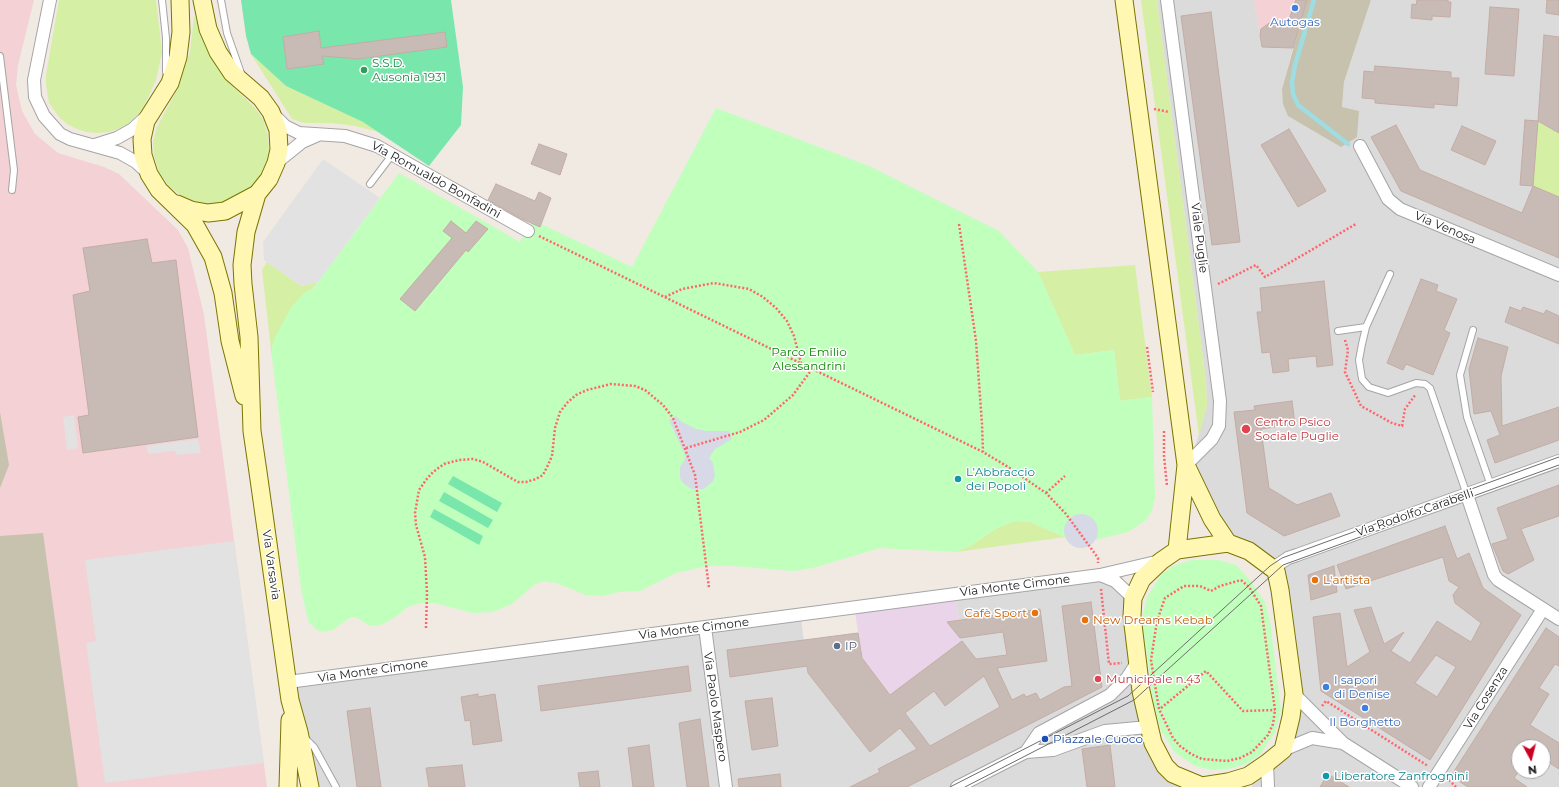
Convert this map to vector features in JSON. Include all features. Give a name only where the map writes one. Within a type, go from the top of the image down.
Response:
[{"type":"street","points":[[50,0],[35,71],[35,97],[44,116],[60,134],[79,143],[120,153],[136,162],[149,174]]},
{"type":"street","name":"Via Varsavia","points":[[180,0],[180,44],[174,70],[159,103],[146,122],[142,139],[143,155],[149,174],[160,190],[174,202],[195,225],[213,257],[223,293],[230,341],[252,431],[288,682],[290,700],[288,787]]},
{"type":"street","name":"Via Varsavia","points":[[174,202],[191,210],[208,213],[225,211],[257,194],[270,179],[279,150],[278,130],[271,112],[261,98],[232,73],[218,52],[208,29],[202,0]]},
{"type":"street","points":[[1124,0],[1186,465],[1177,550]]},
{"type":"street","name":"Viale Puglie","points":[[1167,0],[1220,402],[1219,426],[1212,439],[1186,465]]},
{"type":"street","points":[[95,146],[117,138],[133,129],[159,103]]},
{"type":"street","name":"Via Romualdo Bonfadini","points":[[271,112],[285,126],[299,133],[357,139],[377,146],[528,231]]},
{"type":"street","points":[[276,163],[298,145],[318,135]]},
{"type":"street","name":"Via Venosa","points":[[1360,146],[1388,199],[1400,209],[1559,275]]},
{"type":"street","name":"Via Varsavia","points":[[252,431],[249,337],[242,265],[246,232],[257,194]]},
{"type":"street","name":"Via Rodolfo Carabelli","points":[[1273,568],[1288,558],[1559,461]]},
{"type":"street","points":[[1186,465],[1212,519],[1228,543]]},
{"type":"street","points":[[1467,495],[1494,575],[1498,580],[1559,619]]},
{"type":"street","points":[[1283,750],[1291,717],[1294,694],[1280,590],[1273,568],[1249,551],[1228,543],[1177,550],[1161,561],[1142,579],[1133,598],[1132,616],[1148,727],[1158,755],[1165,766],[1173,774],[1196,785],[1247,781],[1283,750],[1312,738],[1322,738],[1343,743]]},
{"type":"street","name":"Via Monte Cimone","points":[[288,682],[1100,577],[1161,561]]},
{"type":"street","points":[[1100,577],[1115,580],[1133,598]]},
{"type":"street","name":"Via Cosenza","points":[[1430,787],[1543,609]]},
{"type":"street","name":"Via Paolo Maspero","points":[[705,627],[726,787]]},
{"type":"street","points":[[1026,752],[1039,733],[1110,695],[1127,678],[1138,661]]},
{"type":"street","points":[[1294,694],[1343,743],[1412,787]]},
{"type":"street","name":"Via Varsavia","points":[[290,700],[299,732],[310,787]]},
{"type":"street","points":[[957,787],[1026,752],[1053,750],[1105,731],[1148,727]]},
{"type":"street","points":[[1267,763],[1268,787]]},
{"type":"lane","points":[[159,103],[167,56],[162,0]]},
{"type":"lane","points":[[221,0],[227,33],[246,86]]},
{"type":"lane","points":[[0,56],[14,170],[12,190]]},
{"type":"lane","points":[[370,184],[392,155]]},
{"type":"lane","points":[[1390,274],[1366,327],[1359,360],[1362,379],[1369,387],[1388,393],[1416,383],[1425,384],[1430,388],[1467,495]]},
{"type":"lane","points":[[1338,331],[1366,327]]},
{"type":"lane","points":[[1473,330],[1460,374],[1467,417],[1491,486]]},
{"type":"lane","name":"Via Varsavia","points":[[299,732],[314,747],[336,787]]},
{"type":"path","points":[[1152,108],[1171,112]]},
{"type":"path","points":[[959,224],[976,340],[983,452]]},
{"type":"path","points":[[1215,285],[1256,266],[1265,277],[1356,224]]},
{"type":"path","points":[[528,231],[983,452],[1020,473],[1046,493],[1066,514],[1098,558],[1109,664]]},
{"type":"path","points":[[665,297],[682,289],[714,283],[749,289],[763,297],[776,308],[787,321],[794,336],[801,364]]},
{"type":"path","points":[[1147,347],[1153,392]]},
{"type":"path","points":[[686,448],[740,432],[764,420],[794,394],[812,369]]},
{"type":"path","points":[[426,628],[426,557],[414,513],[419,490],[426,480],[444,464],[459,460],[473,459],[483,462],[518,482],[536,480],[543,475],[552,456],[555,428],[560,412],[576,394],[611,384],[635,386],[654,396],[672,418],[686,448],[696,475],[709,588]]},
{"type":"path","points":[[1046,493],[1065,476]]},
{"type":"path","points":[[1155,694],[1152,655],[1156,620],[1165,598],[1184,586],[1200,586],[1211,592],[1220,586],[1241,580],[1249,587],[1262,606],[1275,710],[1273,724],[1268,735],[1252,752],[1240,758],[1215,761],[1202,759],[1191,754],[1180,746],[1166,727],[1159,709],[1206,671],[1243,711],[1275,710]]},
{"type":"path","points":[[1326,701],[1432,769]]},
{"type":"shaded area","points":[[0,0],[34,0],[18,65],[16,85],[22,111],[35,134],[58,153],[104,167],[119,174],[178,230],[188,248],[204,315],[267,787],[0,787]]},
{"type":"shaded area","points":[[1157,0],[1254,0],[1262,46],[1293,48],[1282,89],[1342,107],[1344,82],[1371,0],[1559,0],[1559,459],[1274,565],[1229,541],[1190,465],[1207,405],[1206,381]]},
{"type":"shaded area","points":[[1254,0],[1307,0],[1293,48],[1262,47]]},
{"type":"shaded area","points":[[1307,0],[1371,0],[1344,82],[1342,107],[1359,111],[1357,137],[1341,147],[1288,116],[1283,104],[1282,89]]},
{"type":"shaded area","points":[[323,159],[380,198],[318,282],[301,286],[264,260],[263,242]]},
{"type":"shaded area","points":[[0,412],[9,465],[0,488]]},
{"type":"shaded area","points":[[74,415],[78,448],[67,450],[63,417]]},
{"type":"shaded area","points":[[676,416],[682,422],[696,429],[707,431],[729,431],[732,439],[715,449],[709,458],[713,463],[715,475],[713,481],[704,489],[692,489],[683,483],[680,478],[680,467],[686,457],[669,420]]},
{"type":"shaded area","points":[[198,439],[201,453],[176,455],[175,451],[148,454],[146,446]]},
{"type":"shaded area","points":[[1559,463],[1559,787],[1420,787],[1344,742],[1323,736],[1285,747],[1292,719],[1279,573],[1289,559]]},
{"type":"shaded area","points":[[1081,514],[1093,519],[1098,531],[1093,543],[1081,548],[1069,543],[1064,531],[1069,519]]},
{"type":"shaded area","points":[[43,533],[78,787],[0,787],[0,536]]},
{"type":"shaded area","points":[[234,541],[264,763],[105,783],[86,643],[96,641],[85,560]]},
{"type":"shaded area","points":[[1123,577],[1141,711],[1157,756],[1196,787],[316,787],[292,686],[801,619],[808,673],[870,752],[910,720],[905,713],[975,659],[962,641],[956,599]]},
{"type":"shaded area","points":[[956,599],[962,641],[976,659],[905,713],[862,658],[855,612]]},
{"type":"shaded area","points":[[1312,740],[1343,745],[1414,787],[1252,787],[1254,775]]},
{"type":"green space","points":[[59,0],[156,0],[162,52],[156,80],[142,110],[131,122],[121,128],[109,132],[97,133],[77,129],[67,124],[59,117],[49,103],[46,75]]},
{"type":"green space","name":"S.S.D. Ausonia 1931","points":[[241,0],[451,0],[463,87],[461,125],[429,166],[363,122],[286,86],[251,54],[246,36]]},
{"type":"green space","points":[[1141,0],[1157,0],[1206,381],[1207,405],[1199,436]]},
{"type":"green space","points":[[194,15],[208,51],[219,70],[232,86],[254,107],[263,119],[268,135],[269,151],[267,162],[261,176],[251,189],[224,203],[209,204],[195,202],[180,195],[168,185],[159,172],[154,156],[153,142],[157,127],[176,92],[190,52]]},
{"type":"green space","points":[[251,54],[286,86],[363,122],[379,132],[355,126],[332,123],[304,123],[292,119]]},
{"type":"green space","name":"Parco Emilio Alessandrini","points":[[716,108],[869,166],[999,231],[1038,272],[1075,355],[1114,350],[1120,401],[1152,397],[1155,497],[1152,511],[1145,521],[1128,532],[1095,540],[1065,537],[1030,522],[1015,521],[997,528],[970,546],[956,552],[880,548],[813,568],[793,571],[734,566],[707,566],[676,573],[640,591],[620,592],[602,596],[586,595],[556,583],[543,581],[534,585],[512,604],[493,612],[473,613],[434,603],[420,603],[408,607],[394,618],[379,626],[368,625],[356,617],[351,617],[333,630],[322,632],[317,630],[308,621],[301,588],[272,358],[272,347],[275,337],[292,306],[304,293],[313,289],[399,173],[520,242],[532,223],[541,224],[632,267]]},
{"type":"green space","points":[[1538,121],[1555,131],[1559,129],[1559,197],[1533,186]]},
{"type":"green space","points":[[267,262],[301,286],[318,282],[312,289],[304,293],[272,347],[272,358],[262,270]]},
{"type":"green space","points":[[1135,265],[1152,397],[1120,401],[1114,350],[1075,355],[1038,272]]},
{"type":"green space","points":[[453,476],[502,503],[497,512],[448,484]]},
{"type":"green space","points":[[444,492],[493,520],[488,528],[439,501]]},
{"type":"green space","points":[[434,509],[483,536],[479,545],[430,517]]},
{"type":"green space","points":[[1015,521],[1030,522],[1065,537],[956,552],[970,546],[997,528]]},
{"type":"green space","points":[[1191,560],[1219,560],[1236,565],[1249,579],[1265,602],[1270,621],[1281,710],[1275,732],[1260,755],[1246,764],[1228,769],[1212,770],[1195,766],[1175,753],[1161,730],[1154,705],[1142,619],[1147,597],[1161,575],[1173,566]]},
{"type":"building","points":[[1296,0],[1307,0],[1293,48],[1262,47],[1260,35],[1261,29],[1275,19],[1288,22]]},
{"type":"building","points":[[1417,0],[1448,0],[1448,2],[1451,2],[1450,17],[1432,16],[1432,20],[1411,18],[1412,4],[1416,5]]},
{"type":"building","points":[[1547,0],[1559,0],[1559,15],[1546,13]]},
{"type":"building","points":[[1490,7],[1519,9],[1514,76],[1485,74]]},
{"type":"building","points":[[1211,12],[1240,242],[1212,245],[1181,16]]},
{"type":"building","points":[[319,31],[321,48],[445,32],[447,47],[358,59],[322,56],[324,64],[287,69],[283,37]]},
{"type":"building","points":[[1544,35],[1559,37],[1559,133],[1538,121]]},
{"type":"building","points":[[1375,66],[1451,72],[1451,78],[1459,78],[1457,106],[1434,104],[1434,108],[1375,103],[1375,99],[1362,98],[1364,71],[1374,72]]},
{"type":"building","points":[[1525,120],[1538,121],[1533,186],[1520,185]]},
{"type":"building","points":[[1396,125],[1420,170],[1522,213],[1533,186],[1559,197],[1559,258],[1401,191],[1371,137]]},
{"type":"building","points":[[1462,126],[1496,141],[1485,165],[1451,150]]},
{"type":"building","points":[[1289,129],[1326,191],[1298,207],[1261,145]]},
{"type":"building","points":[[539,144],[567,154],[560,175],[531,164]]},
{"type":"building","points":[[496,184],[535,201],[539,192],[551,198],[540,227],[488,200]]},
{"type":"building","points":[[451,221],[466,233],[476,221],[488,229],[468,252],[466,250],[415,311],[400,299],[452,238],[443,231]]},
{"type":"building","points":[[147,239],[152,263],[176,260],[198,437],[83,453],[78,417],[89,415],[73,295],[90,291],[83,248]]},
{"type":"building","points":[[1421,279],[1438,285],[1436,291],[1457,299],[1444,330],[1450,333],[1433,375],[1406,364],[1403,370],[1387,363]]},
{"type":"building","points":[[1324,281],[1333,365],[1317,367],[1316,356],[1288,359],[1289,371],[1273,373],[1270,352],[1262,353],[1257,312],[1262,312],[1260,288]]},
{"type":"building","points":[[1510,307],[1521,311],[1523,307],[1544,314],[1546,310],[1559,316],[1559,344],[1505,322]]},
{"type":"building","points":[[1478,338],[1508,347],[1501,376],[1502,426],[1559,407],[1559,440],[1495,463],[1487,440],[1500,435],[1491,411],[1474,414],[1469,369]]},
{"type":"building","points":[[1292,401],[1295,424],[1261,429],[1269,488],[1297,505],[1331,493],[1340,516],[1284,536],[1247,513],[1234,412],[1255,410],[1254,406]]},
{"type":"building","points":[[1559,485],[1559,516],[1521,529],[1534,560],[1508,574],[1503,571],[1492,544],[1508,539],[1497,508]]},
{"type":"building","points":[[1445,526],[1457,559],[1469,553],[1483,588],[1521,615],[1430,760],[1321,691],[1313,617],[1340,613],[1347,667],[1370,652],[1354,610],[1371,607],[1384,644],[1404,632],[1391,651],[1410,663],[1437,621],[1471,642],[1481,623],[1455,603],[1453,595],[1459,587],[1449,581],[1443,557],[1346,589],[1337,565]],"holes":[[[1436,655],[1456,667],[1437,697],[1415,683]]]},
{"type":"building","points":[[1334,566],[1337,592],[1311,600],[1308,575]]},
{"type":"building","points":[[1091,602],[1102,687],[907,787],[850,787],[880,772],[878,769],[917,749],[900,728],[870,752],[808,673],[807,666],[730,677],[727,650],[858,633],[862,658],[890,695],[962,641],[976,659],[1007,655],[1003,632],[960,638],[947,622],[1040,609],[1047,661],[997,668],[1012,700],[1024,694],[1026,697],[1036,693],[1040,700],[1064,687],[1072,686],[1062,606]],"holes":[[[984,676],[1000,707],[930,746],[905,713],[934,691],[945,706]]]},
{"type":"building","points":[[1546,628],[1559,637],[1559,666],[1555,664],[1539,688],[1549,694],[1530,725],[1559,743],[1559,769],[1551,764],[1551,739],[1511,739],[1511,779],[1515,779],[1527,787],[1468,787],[1451,776]]},
{"type":"building","points":[[688,666],[691,691],[541,711],[538,686]]},
{"type":"building","points":[[478,694],[478,697],[495,694],[502,741],[473,745],[470,720],[465,721],[461,697]]},
{"type":"building","points":[[772,698],[778,746],[752,750],[745,701]]},
{"type":"building","points":[[370,708],[381,787],[357,787],[347,711]]},
{"type":"building","points":[[700,719],[709,787],[687,787],[679,723]]},
{"type":"building","points":[[649,745],[654,787],[633,787],[628,748]]},
{"type":"building","points":[[1110,745],[1115,787],[1087,787],[1082,749]]},
{"type":"building","points":[[462,765],[465,787],[429,787],[426,768]]},
{"type":"building","points":[[598,771],[600,787],[580,787],[578,773]]},
{"type":"building","points":[[780,774],[781,787],[739,787],[738,779]]},
{"type":"building","points":[[1328,774],[1349,787],[1320,787]]},
{"type":"waterway","points":[[1314,0],[1295,65],[1292,82],[1293,94],[1298,105],[1348,144]]},
{"type":"tram line","points":[[950,787],[1128,696],[1270,566],[1282,558],[1559,457]]},
{"type":"tram line","points":[[965,787],[1134,700],[1283,565],[1559,465]]},
{"type":"place","name":"Autogas","points":[[1295,8]]},
{"type":"place","name":"S.S.D. Ausonia 1931","points":[[364,70]]},
{"type":"place","name":"Centro Psico Sociale Puglie","points":[[1246,429]]},
{"type":"place","name":"L’Abbraccio dei Popoli","points":[[958,479]]},
{"type":"place","name":"L'artista","points":[[1315,580]]},
{"type":"place","name":"Cafè Sport","points":[[1035,613]]},
{"type":"place","name":"New Dreams Kebab","points":[[1085,620]]},
{"type":"place","name":"IP","points":[[837,646]]},
{"type":"place","name":"Municipale n.43","points":[[1098,679]]},
{"type":"place","name":"I sapori di Denise","points":[[1326,687]]},
{"type":"place","name":"Il Borghetto","points":[[1365,708]]},
{"type":"place","name":"Piazzale Cuoco","points":[[1045,739]]},
{"type":"place","name":"Liberatore Zanfrognini","points":[[1326,776]]}]
